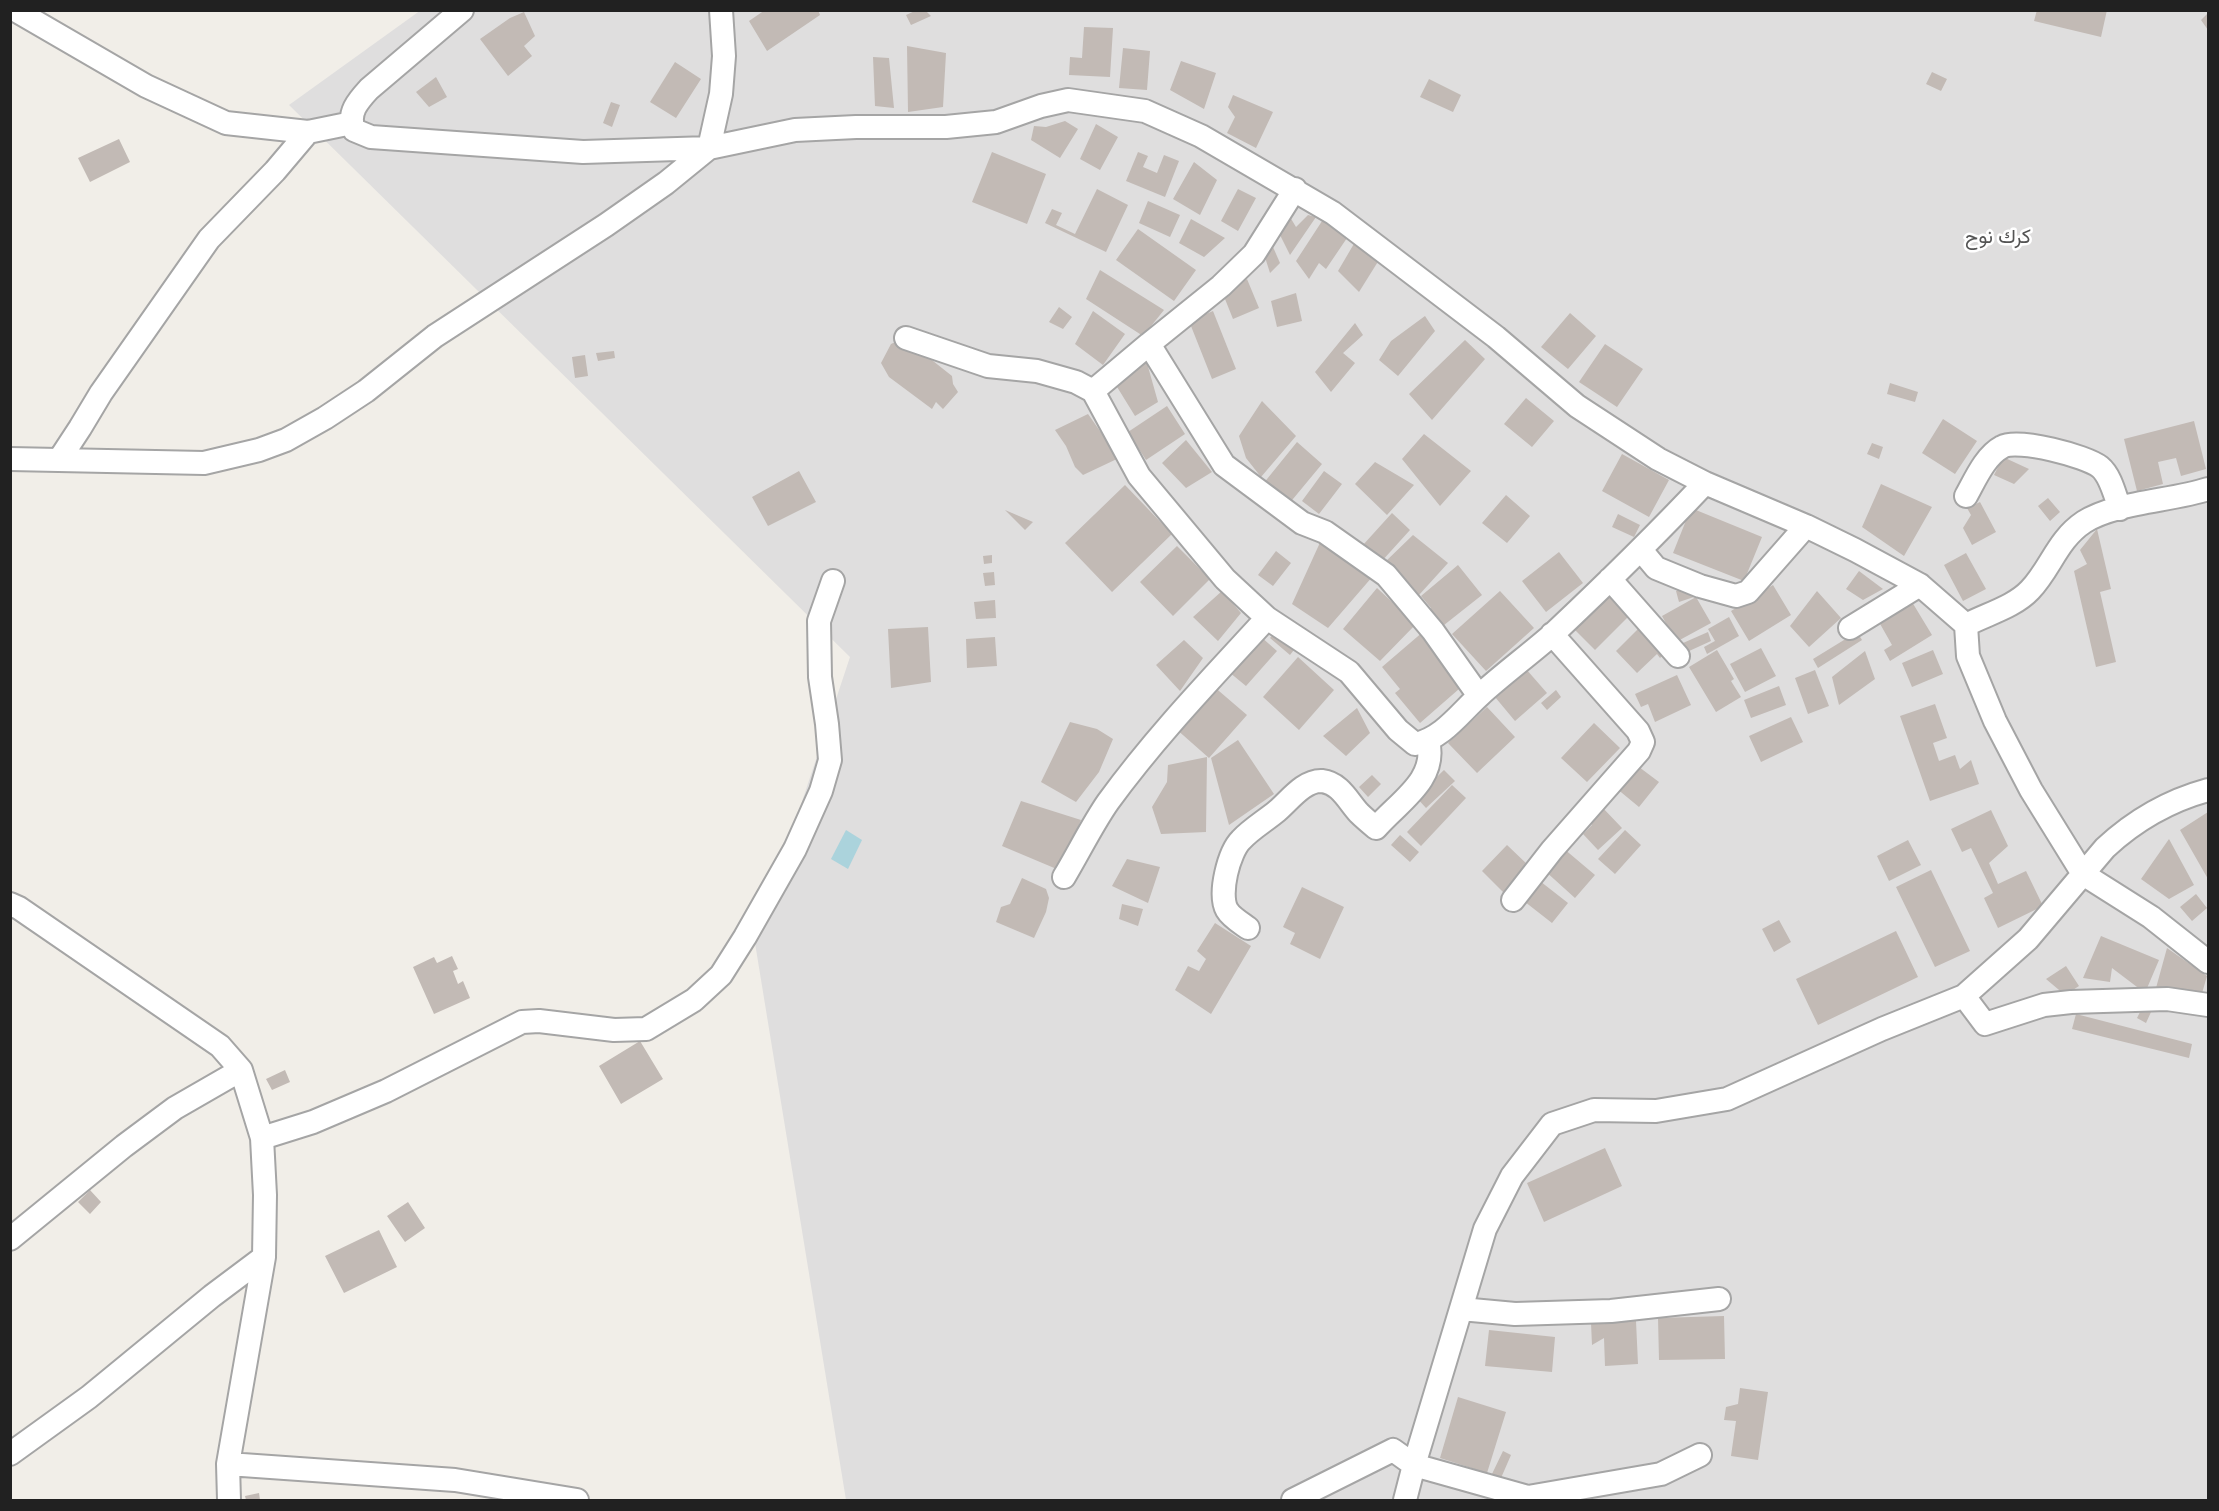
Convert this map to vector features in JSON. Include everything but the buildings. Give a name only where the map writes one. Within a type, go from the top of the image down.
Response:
[{"type":"street","points":[[15,10],[146,86],[226,123],[308,132],[352,123]]},
{"type":"street","points":[[462,10],[369,88],[352,112],[354,130],[371,137],[583,152],[709,148],[795,130],[946,127],[996,122],[1041,106],[1068,100],[1145,111],[1201,136],[1333,213],[1496,337],[1577,406],[1658,459],[1705,483],[1806,526],[1920,585],[1966,625],[1968,656],[1995,721],[2031,790],[2083,874],[2151,917],[2208,962]]},
{"type":"street","points":[[10,459],[204,463],[259,450],[286,440],[325,418],[366,391],[435,336],[606,225],[666,183],[709,148],[724,56],[721,10]]},
{"type":"street","points":[[59,460],[101,393],[209,239],[275,171],[308,132]]},
{"type":"street","points":[[1094,390],[1221,286],[1254,254],[1295,189]]},
{"type":"street","points":[[906,338],[988,366],[1037,371],[1076,382],[1094,390],[1139,476],[1225,579],[1267,618],[1349,672],[1370,699],[1415,744],[1428,741],[1452,723],[1479,696],[1552,634],[1641,550],[1705,483]]},
{"type":"street","points":[[1149,344],[1224,465],[1302,523],[1325,532],[1386,575],[1433,631],[1479,696]]},
{"type":"street","points":[[1966,496],[1983,468],[2002,446],[2031,445],[2082,458],[2100,467],[2107,474],[2120,509]]},
{"type":"street","points":[[1966,625],[2011,604],[2029,592],[2043,575],[2055,551],[2085,522],[2120,509],[2208,489]]},
{"type":"street","points":[[1641,550],[1656,568],[1700,586],[1736,596],[1748,592],[1806,526]]},
{"type":"street","points":[[1610,579],[1678,656]]},
{"type":"street","points":[[262,1138],[313,1122],[386,1091],[522,1022],[539,1021],[614,1030],[646,1029],[694,1000],[721,975],[746,937],[795,849],[821,791],[830,760],[820,677],[819,621],[833,581]]},
{"type":"street","points":[[1850,628],[1920,585]]},
{"type":"street","points":[[1064,877],[1107,804],[1141,759],[1267,618]]},
{"type":"street","points":[[1513,900],[1552,850],[1639,751],[1643,742],[1638,731],[1552,634]]},
{"type":"street","points":[[1248,928],[1226,909],[1224,893],[1232,856],[1240,841],[1304,787],[1317,781],[1340,789],[1359,813],[1376,828],[1421,781],[1430,755],[1428,741]]},
{"type":"street","points":[[1405,1500],[1485,1229],[1512,1176],[1552,1124],[1594,1110],[1656,1111],[1727,1099],[1882,1029],[1964,996],[2028,939],[2105,848],[2136,822],[2166,805],[2208,790]]},
{"type":"street","points":[[13,906],[220,1046],[241,1070],[262,1138],[265,1195],[264,1257],[228,1464],[229,1500]]},
{"type":"street","points":[[1964,996],[1985,1024],[2044,1005],[2071,1002],[2167,999],[2208,1005]]},
{"type":"street","points":[[10,1239],[124,1146],[175,1108],[241,1070]]},
{"type":"street","points":[[10,1454],[89,1397],[212,1296],[264,1257]]},
{"type":"street","points":[[1461,1309],[1515,1314],[1611,1311],[1719,1299]]},
{"type":"street","points":[[1293,1500],[1393,1450],[1414,1465],[1528,1497],[1661,1474],[1700,1455]]},
{"type":"street","points":[[228,1464],[455,1480],[577,1500]]},
{"type":"shaded area","points":[[421,10],[2208,11],[2208,1500],[846,1500],[755,943],[850,657],[289,105]]},
{"type":"water","points":[[846,830],[862,840],[848,869],[831,859]]},
{"type":"district","name":"كرك نوح","points":[[1998,238]]}]
